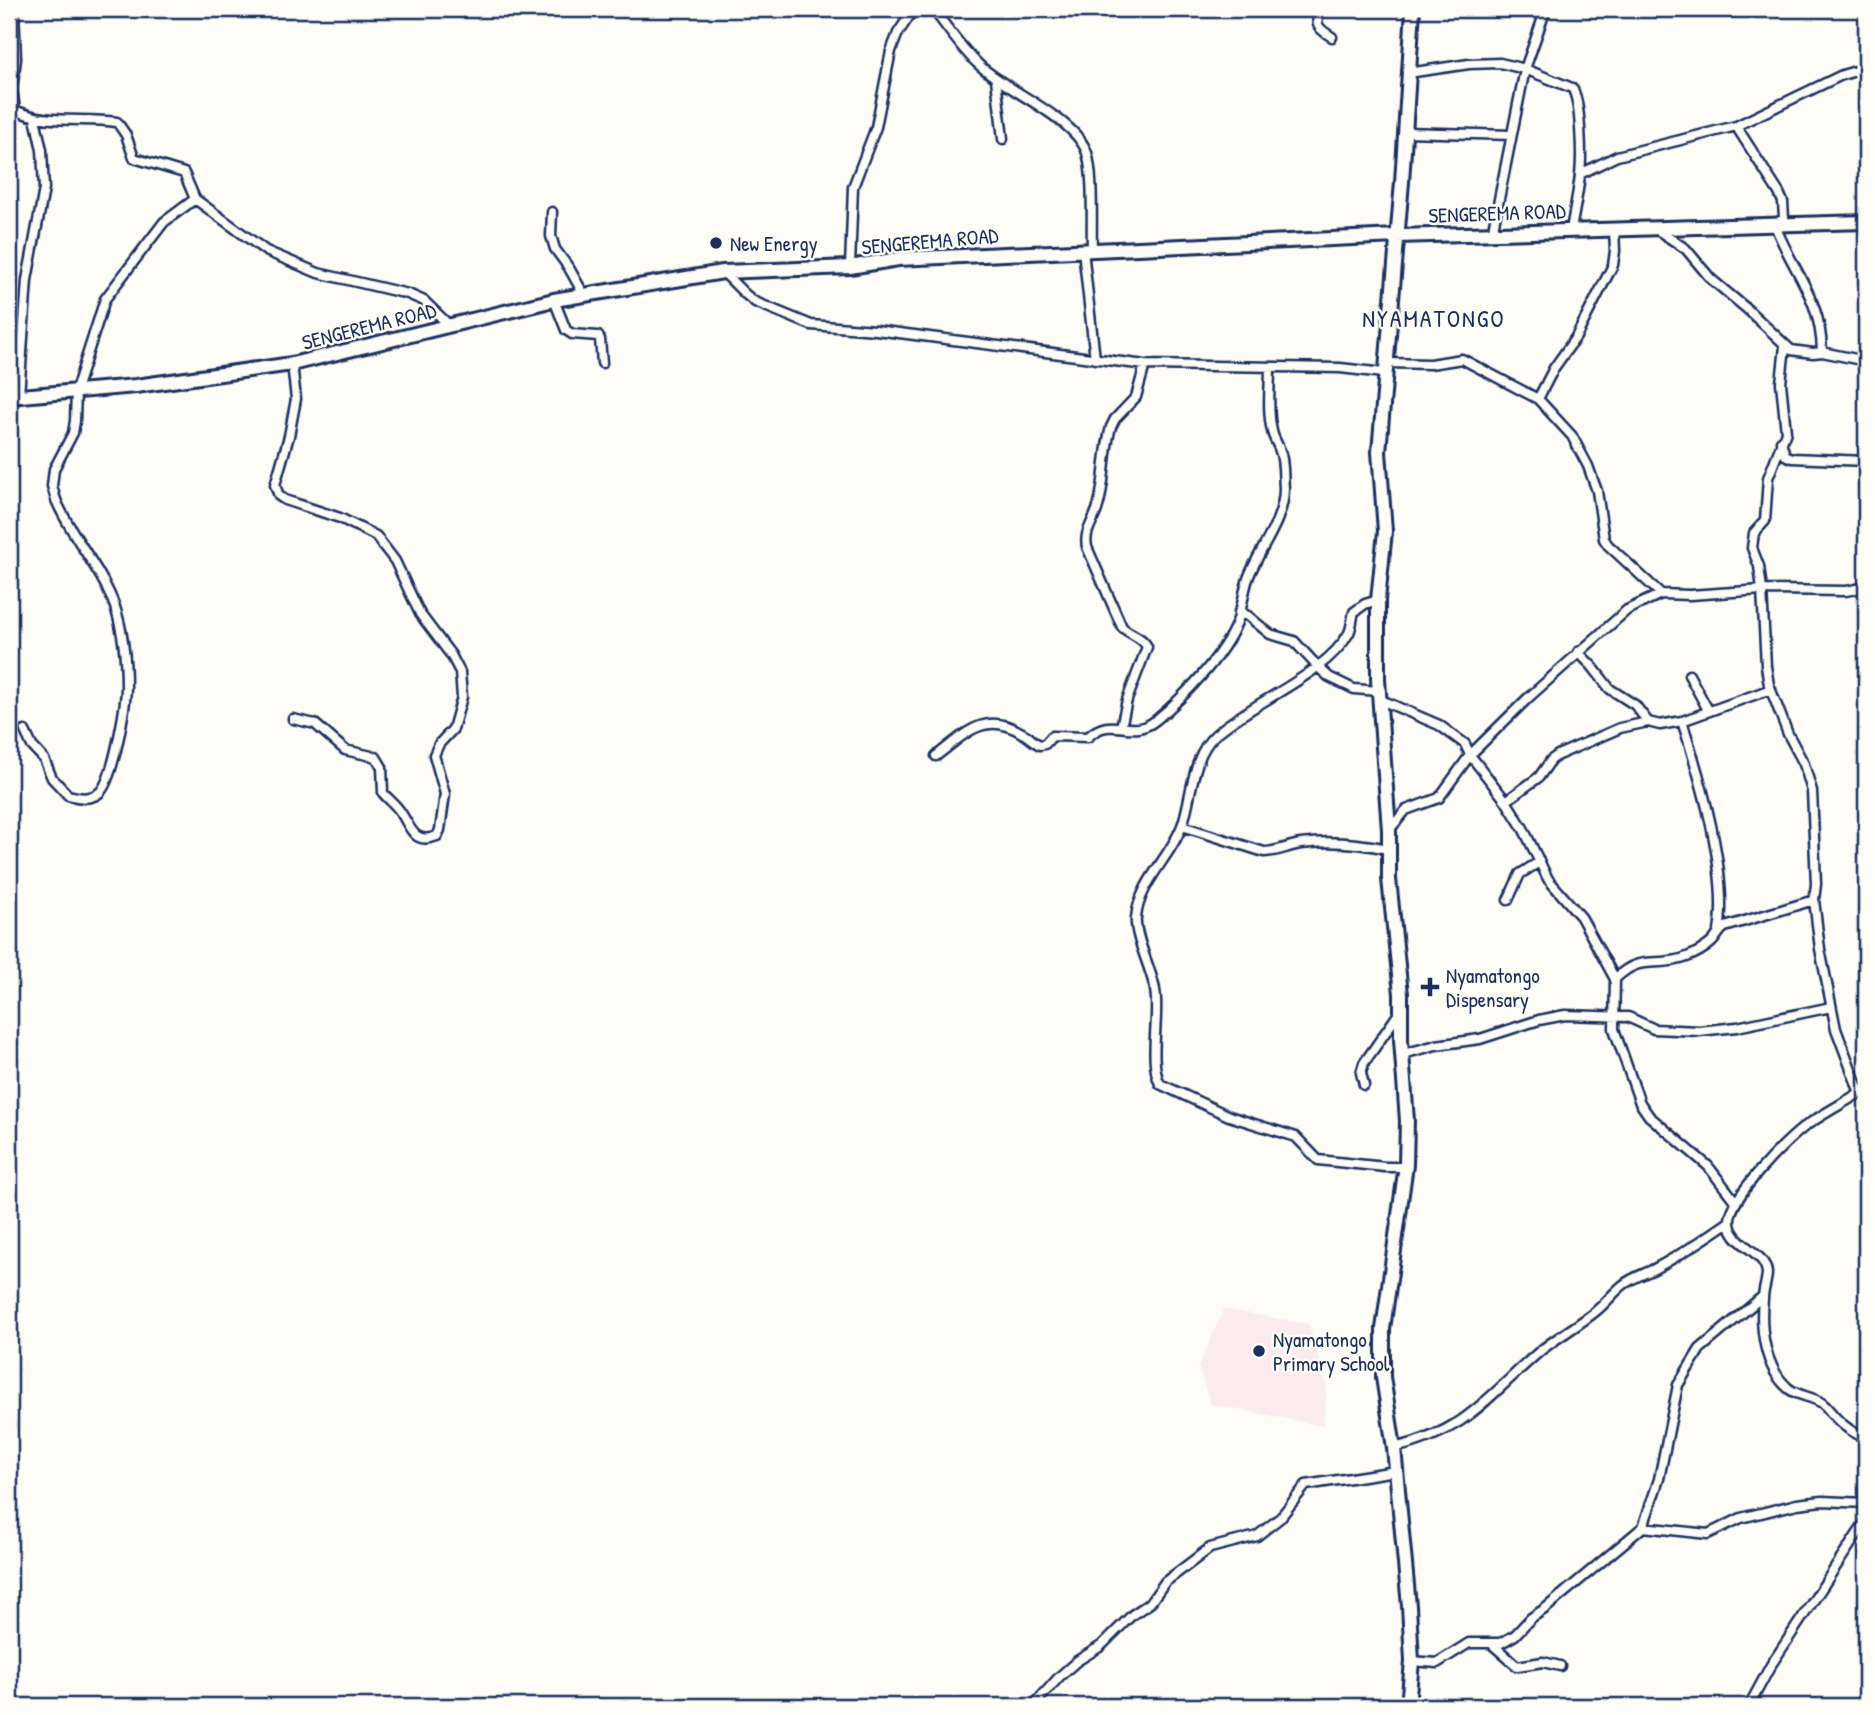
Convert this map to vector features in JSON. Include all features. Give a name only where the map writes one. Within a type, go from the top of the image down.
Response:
[{"type":"main road","points":[[1408,1706],[1412,1661],[1394,1448],[1383,1377],[1383,1329],[1406,1165],[1408,1121],[1402,1007],[1388,849],[1378,600],[1385,531],[1379,452],[1413,9]]},
{"type":"main road","name":"SENGEREMA ROAD","points":[[14,397],[136,386],[292,364],[583,293],[723,272],[850,267],[898,259],[1397,236],[1866,222]]},
{"type":"street","points":[[14,9],[16,59],[12,89],[15,110],[35,118],[93,118],[117,122],[126,135],[134,158],[184,173],[195,199],[266,251],[318,273],[424,300],[450,326]]},
{"type":"street","points":[[850,267],[853,187],[876,127],[891,51],[898,33],[914,9]]},
{"type":"street","points":[[933,9],[963,49],[996,79],[1044,109],[1079,136],[1087,153],[1088,250],[1095,359]]},
{"type":"street","points":[[1321,9],[1316,23],[1318,28],[1332,37]]},
{"type":"street","points":[[1492,234],[1525,69],[1546,9]]},
{"type":"street","points":[[1408,73],[1486,62],[1525,69],[1567,85],[1575,93],[1580,174],[1571,230]]},
{"type":"street","points":[[1580,174],[1617,156],[1736,126],[1842,75],[1866,68]]},
{"type":"street","points":[[996,79],[1003,139]]},
{"type":"street","points":[[14,397],[27,281],[44,189],[35,118]]},
{"type":"street","points":[[1736,126],[1783,202],[1784,218],[1775,225],[1783,247],[1815,305],[1822,333],[1822,352]]},
{"type":"street","points":[[1405,132],[1511,135]]},
{"type":"street","points":[[25,731],[32,746],[44,759],[52,778],[68,795],[89,797],[104,788],[115,757],[126,689],[122,633],[94,564],[62,514],[52,486],[54,469],[73,433],[76,390],[99,314],[110,290],[164,222],[195,199]]},
{"type":"street","points":[[552,212],[551,236],[555,249],[583,293]]},
{"type":"street","points":[[1538,399],[1554,368],[1576,337],[1613,265],[1614,229]]},
{"type":"street","points":[[1656,229],[1686,249],[1711,279],[1785,346],[1798,351],[1822,352],[1866,361]]},
{"type":"street","points":[[723,272],[755,302],[797,321],[1145,365],[1385,368],[1462,359],[1538,399],[1572,436],[1588,466],[1597,491],[1604,539],[1661,594]]},
{"type":"street","points":[[554,300],[566,330],[572,334],[597,336],[600,339],[602,363]]},
{"type":"street","points":[[1785,346],[1781,383],[1786,432],[1768,478],[1765,521],[1754,533],[1752,542],[1762,590],[1766,666],[1770,689],[1788,734],[1804,764],[1812,791],[1814,900],[1820,949],[1842,1047],[1863,1091],[1791,1138],[1744,1188],[1735,1201],[1730,1222],[1732,1231],[1742,1244],[1765,1266],[1767,1273],[1762,1320],[1770,1362],[1777,1374],[1787,1388],[1819,1401],[1850,1431],[1866,1439]]},
{"type":"street","points":[[292,364],[296,399],[275,485],[276,491],[285,500],[340,518],[376,536],[395,561],[420,614],[451,655],[460,672],[463,697],[453,729],[439,744],[434,755],[445,793],[437,836],[428,839],[410,831],[400,811],[383,793],[382,766],[376,757],[345,750],[315,724],[293,719]]},
{"type":"street","points":[[1121,727],[1127,700],[1147,647],[1142,639],[1122,627],[1085,539],[1097,511],[1111,427],[1136,397],[1145,365]]},
{"type":"street","points":[[936,756],[973,728],[989,722],[1024,733],[1040,745],[1045,744],[1052,736],[1088,737],[1101,727],[1138,730],[1156,720],[1213,664],[1233,629],[1250,575],[1275,527],[1282,499],[1282,461],[1269,419],[1270,367]]},
{"type":"street","points":[[1781,441],[1785,455],[1793,458],[1866,461]]},
{"type":"street","points":[[1389,830],[1406,810],[1439,798],[1470,755],[1578,652],[1627,610],[1661,594],[1762,590],[1835,591],[1866,587]]},
{"type":"street","points":[[1378,600],[1365,604],[1354,612],[1352,628],[1332,656],[1245,712],[1214,735],[1205,746],[1182,826],[1147,886],[1135,918],[1155,991],[1155,1040],[1159,1083],[1229,1116],[1296,1137],[1318,1160],[1385,1167],[1406,1165]]},
{"type":"street","points":[[1239,612],[1270,634],[1294,640],[1329,677],[1354,689],[1380,696],[1439,724],[1465,744],[1470,755],[1506,802],[1533,846],[1548,879],[1581,917],[1615,979],[1614,1029],[1640,1103],[1650,1116],[1708,1166],[1735,1201]]},
{"type":"street","points":[[1578,652],[1610,689],[1635,705],[1648,722]]},
{"type":"street","points":[[1689,675],[1708,710]]},
{"type":"street","points":[[1506,802],[1538,777],[1551,760],[1620,728],[1648,722],[1660,725],[1682,721],[1770,689]]},
{"type":"street","points":[[1682,721],[1712,833],[1722,901],[1719,931]]},
{"type":"street","points":[[1182,826],[1264,852],[1275,852],[1298,845],[1338,842],[1388,849]]},
{"type":"street","points":[[1508,900],[1520,874],[1539,862]]},
{"type":"street","points":[[1615,979],[1638,963],[1658,963],[1684,958],[1710,944],[1719,931],[1734,923],[1814,900]]},
{"type":"street","points":[[1364,1085],[1361,1073],[1364,1063],[1402,1007]]},
{"type":"street","points":[[1403,1054],[1436,1045],[1480,1040],[1556,1016],[1579,1014],[1631,1018],[1660,1030],[1699,1031],[1737,1027],[1832,1007]]},
{"type":"street","points":[[1394,1448],[1417,1443],[1460,1423],[1485,1404],[1542,1350],[1597,1311],[1621,1286],[1656,1268],[1730,1222]]},
{"type":"street","points":[[1412,1661],[1437,1662],[1469,1643],[1501,1643],[1515,1635],[1531,1618],[1643,1527],[1659,1479],[1678,1385],[1700,1349],[1763,1296]]},
{"type":"street","points":[[1033,1706],[1077,1661],[1101,1646],[1132,1615],[1150,1603],[1165,1582],[1210,1548],[1254,1538],[1280,1518],[1306,1485],[1396,1471]]},
{"type":"street","points":[[1643,1527],[1708,1534],[1741,1518],[1797,1504],[1822,1501],[1866,1503]]},
{"type":"street","points":[[1749,1706],[1771,1665],[1866,1521]]},
{"type":"street","points":[[1490,1643],[1517,1666],[1543,1662],[1560,1666]]},
{"type":"shaded area","points":[[1224,1309],[1309,1324],[1327,1387],[1323,1426],[1211,1404],[1198,1367]]},
{"type":"place","name":"New Energy","points":[[716,243]]},
{"type":"place","name":"Nyamatongo Dispensary","points":[[1430,987]]},
{"type":"place","name":"Nyamatongo Primary School","points":[[1259,1351]]},
{"type":"district","name":"NYAMATONGO","points":[[1434,318]]}]
